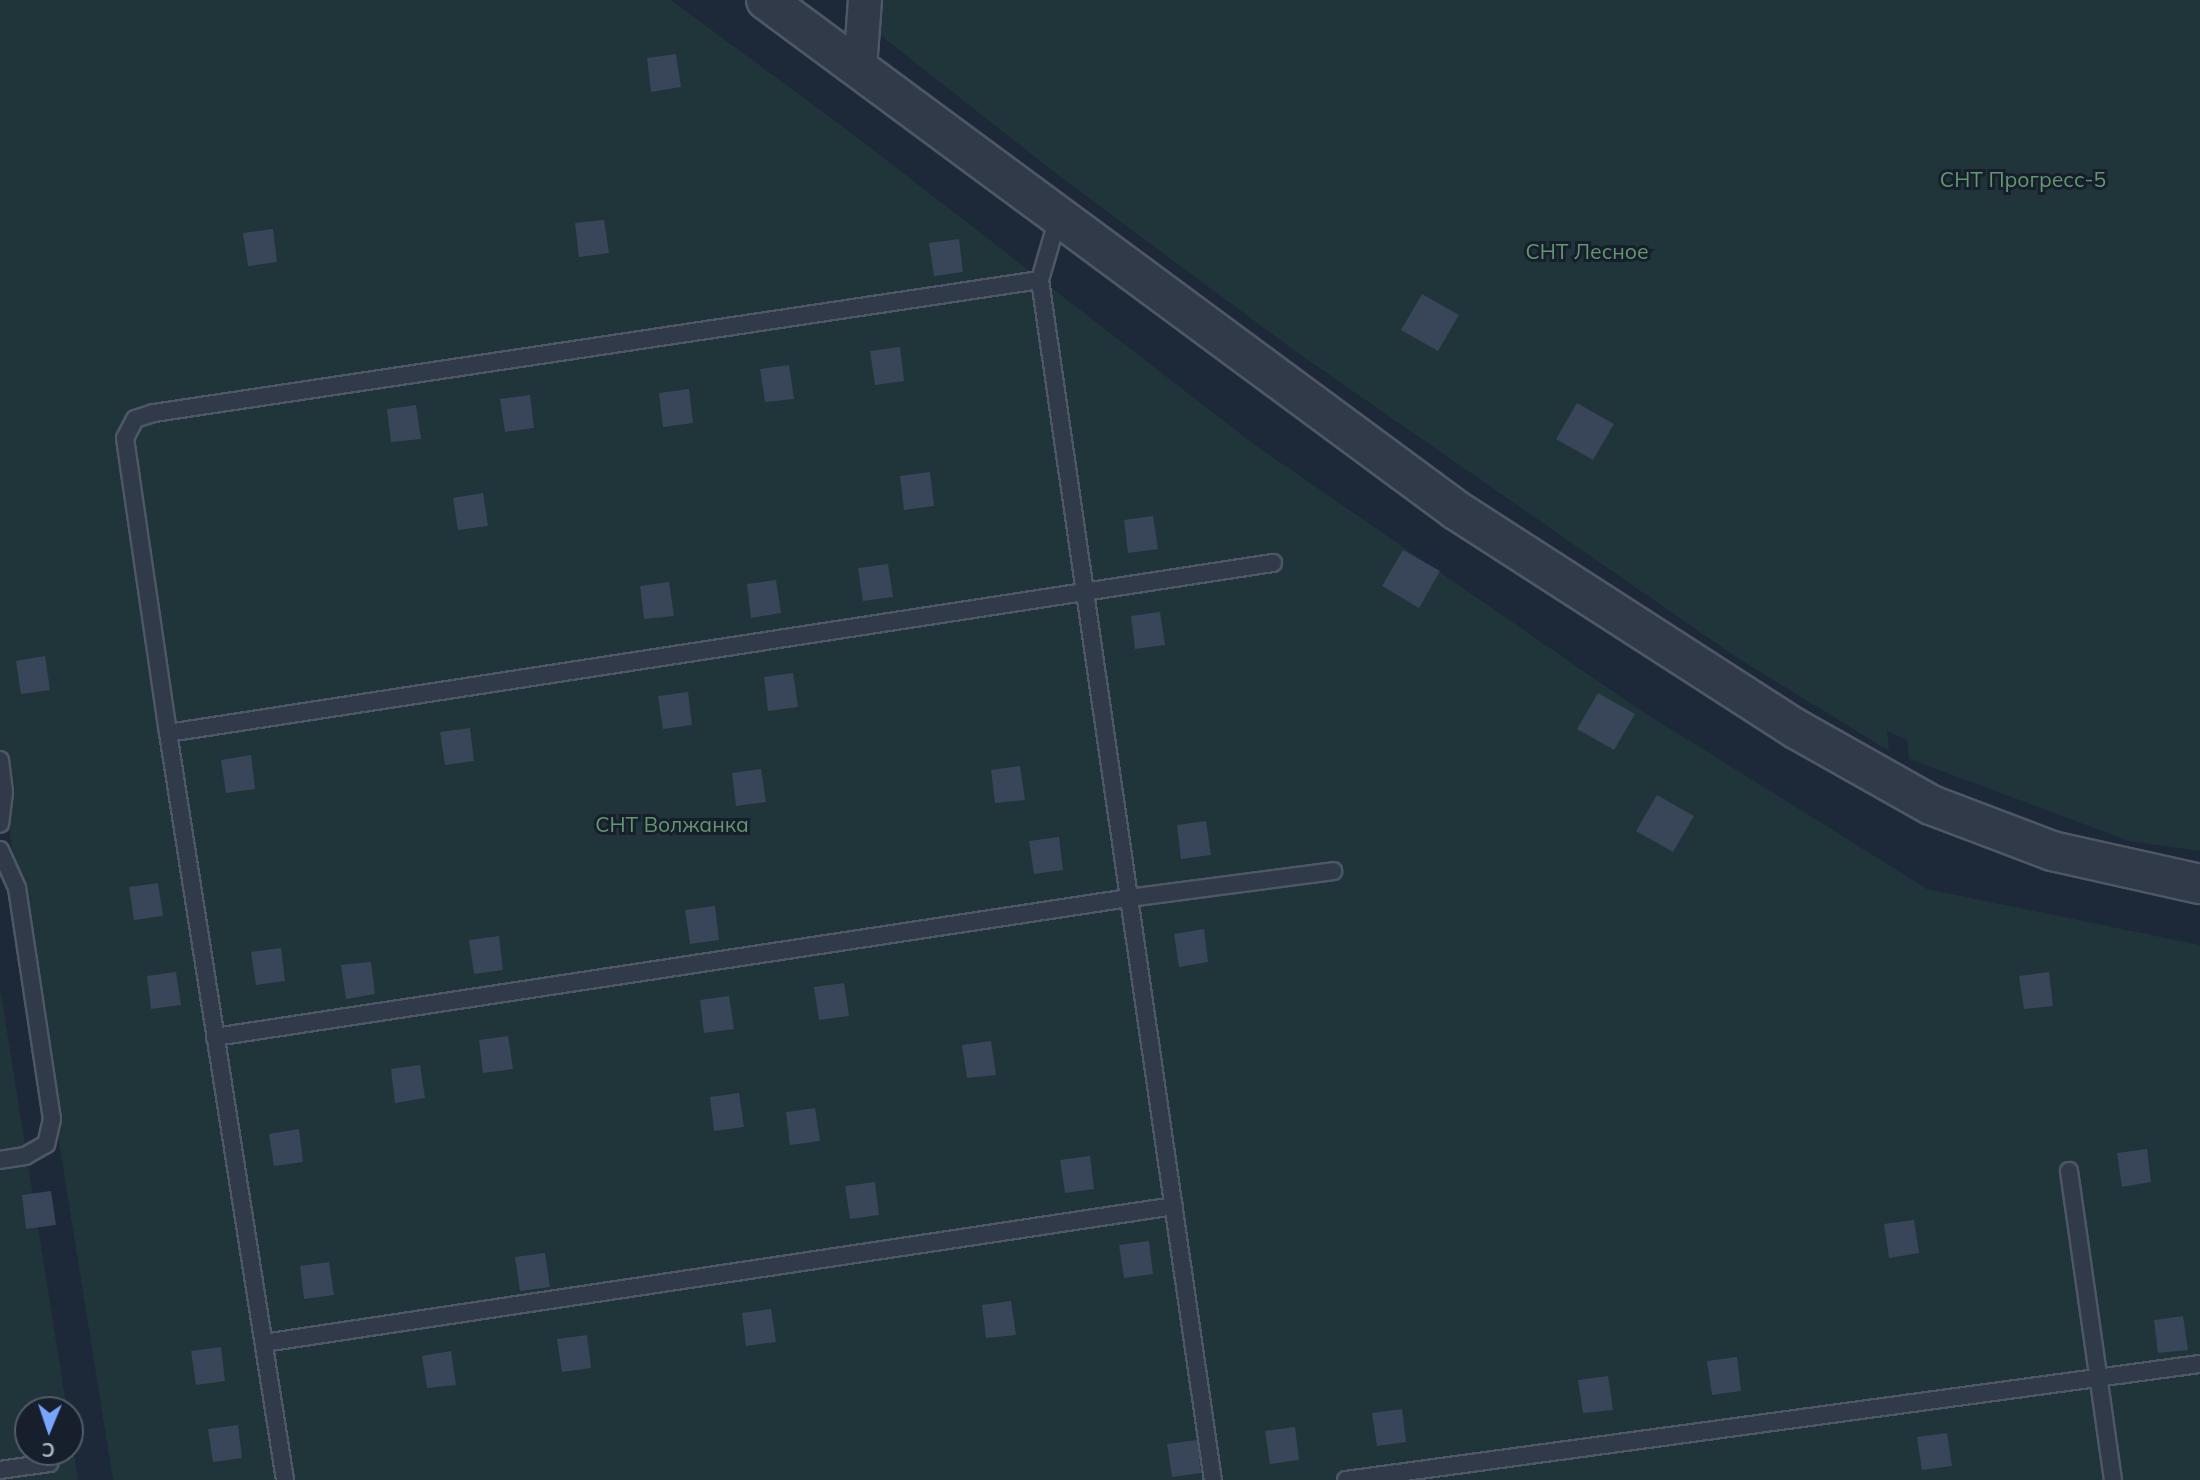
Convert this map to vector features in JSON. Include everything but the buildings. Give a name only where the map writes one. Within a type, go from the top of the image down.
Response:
[{"type":"street","points":[[766,0],[1456,510],[1796,729],[1931,805],[2052,851],[2200,884]]},
{"type":"street","points":[[860,68],[865,0]]},
{"type":"lane","points":[[1058,218],[1040,280],[1213,1480]]},
{"type":"lane","points":[[285,1480],[168,733],[125,438],[135,419],[167,411],[1040,280]]},
{"type":"lane","points":[[168,733],[1273,562]]},
{"type":"lane","points":[[0,760],[4,792],[0,824]]},
{"type":"lane","points":[[0,850],[18,888],[52,1119],[47,1144],[25,1156],[0,1160]]},
{"type":"lane","points":[[215,1037],[1129,898],[1333,871]]},
{"type":"lane","points":[[2069,1171],[2113,1480]]},
{"type":"lane","points":[[264,1343],[1174,1206]]},
{"type":"lane","points":[[1346,1480],[2200,1364]]},
{"type":"lane","points":[[0,1470],[29,1466]]},
{"type":"green space","name":"СНТ Волжанка","points":[[0,0],[671,0],[854,135],[1255,445],[1637,708],[1927,889],[2200,945],[2200,1480],[113,1480],[0,773]]},
{"type":"green space","points":[[849,0],[2200,0],[2200,851],[2129,841],[1909,759],[1907,740],[1887,731],[1889,751],[1736,657],[1295,351],[1059,176],[879,34]]},
{"type":"green space","points":[[0,987],[65,1396],[14,1396],[14,1466],[76,1466],[78,1480],[0,1480]]},
{"type":"park label","name":"СНТ Прогресс-5","points":[[2023,179]]},
{"type":"park label","name":"СНТ Лесное","points":[[1587,251]]}]
